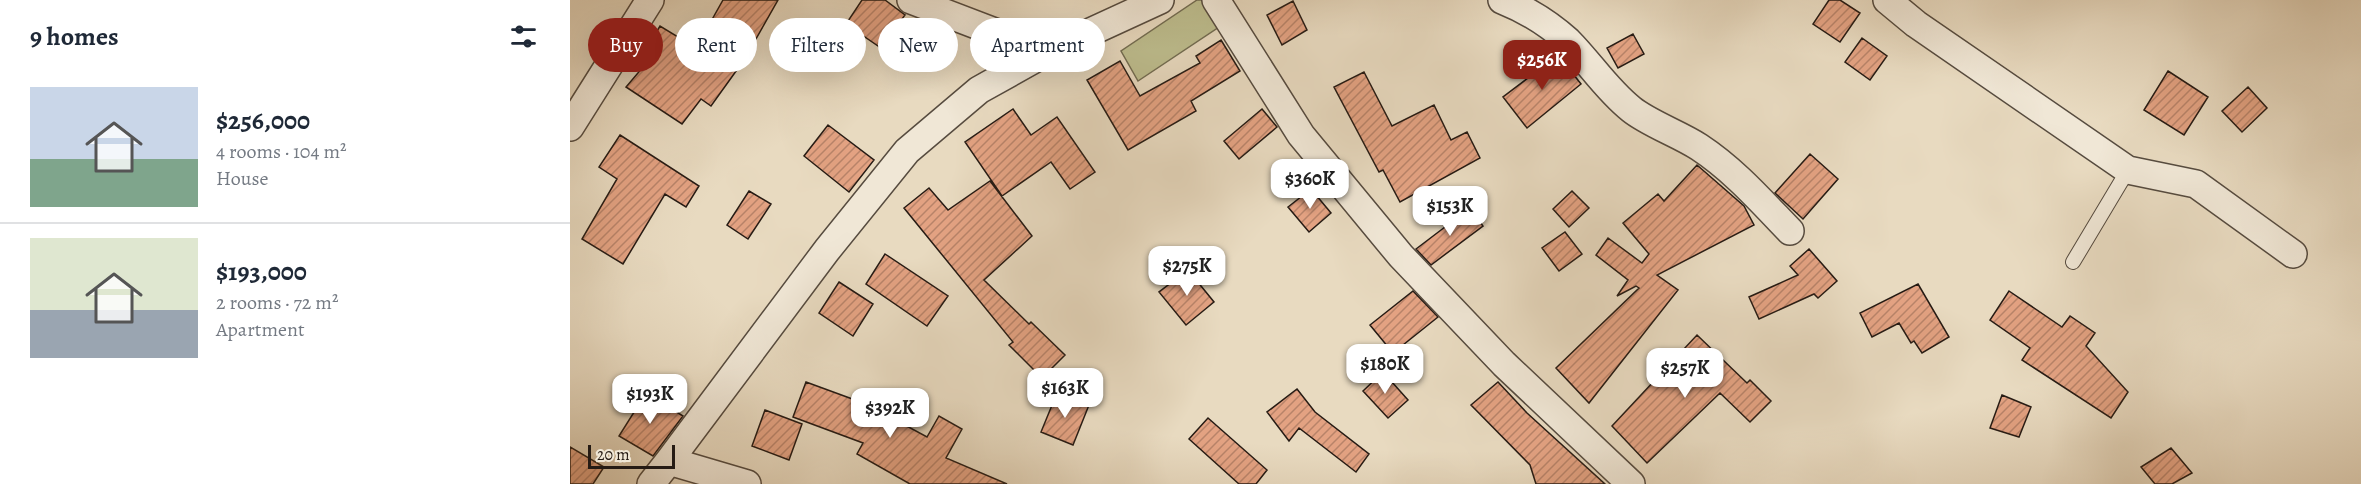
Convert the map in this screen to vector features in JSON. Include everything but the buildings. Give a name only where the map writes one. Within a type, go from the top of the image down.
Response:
[{"type":"street","points":[[570,127],[650,0]]},
{"type":"street","points":[[911,0],[970,23]]},
{"type":"street","points":[[1105,25],[1160,0]]},
{"type":"street","points":[[1216,0],[1301,135],[1401,256],[1504,364],[1631,484]]},
{"type":"street","points":[[1502,0],[1526,10],[1548,24],[1569,43],[1604,84],[1632,110],[1699,147],[1725,166],[1790,231]]},
{"type":"street","points":[[1887,0],[1916,24],[2128,170],[2196,184],[2293,254]]},
{"type":"street","points":[[651,484],[827,250],[907,152],[979,90],[1011,72]]},
{"type":"street","points":[[669,461],[747,484]]},
{"type":"lane","points":[[2073,262],[2128,170]]},
{"type":"green space","points":[[1197,0],[1203,0],[1222,25],[1138,81],[1121,51]]}]
